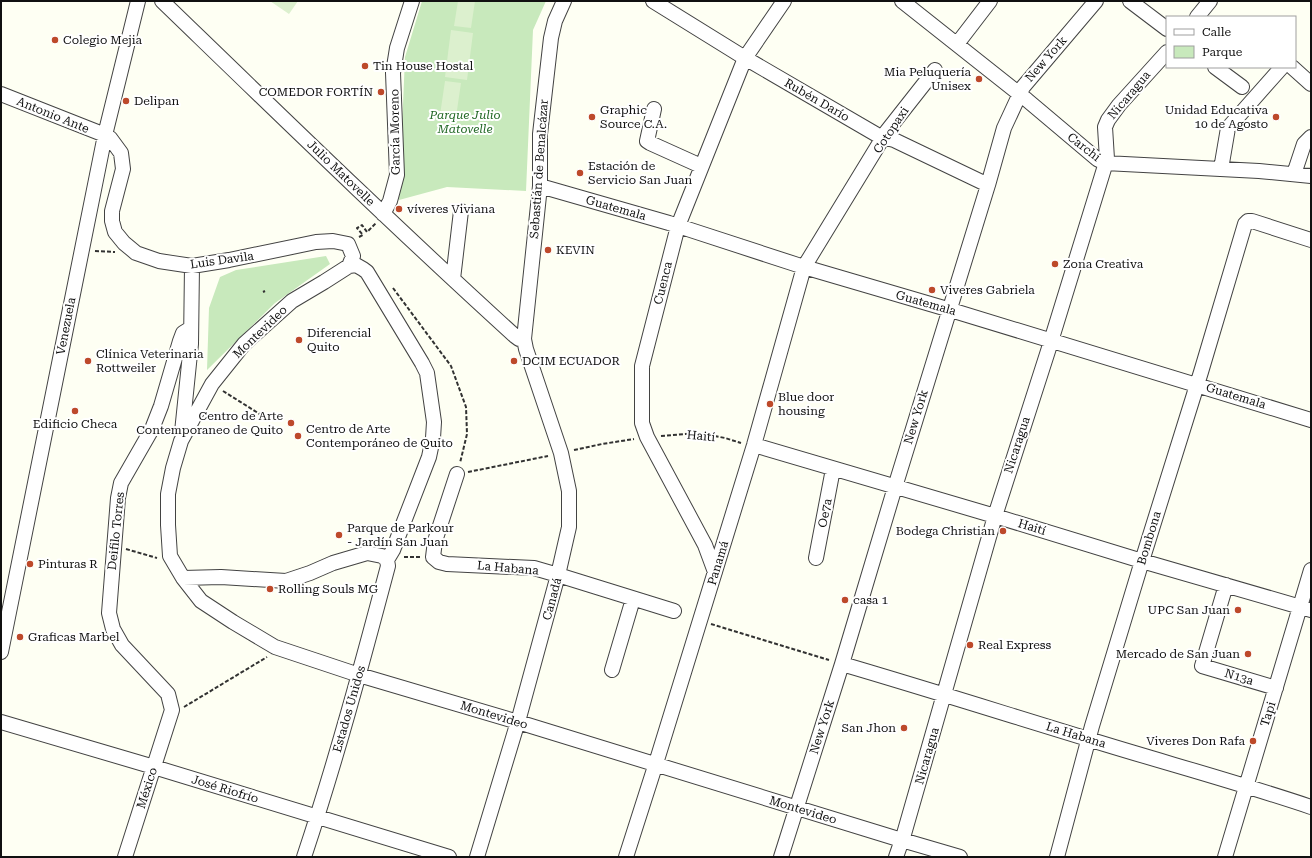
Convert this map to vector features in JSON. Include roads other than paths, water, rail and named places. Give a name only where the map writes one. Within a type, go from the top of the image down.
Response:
[{"type":"street","name":"Venezuela","points":[[1,652],[105,135],[138,1]]},
{"type":"street","name":"Julio Matovelle","points":[[162,1],[383,214],[515,336],[519,339],[524,339]]},
{"type":"street","name":"García Moreno","points":[[383,214],[390,201],[397,175],[393,72],[397,48],[412,1]]},
{"type":"street","name":"Sebastián de Benalcázar","points":[[524,339],[540,186],[540,134],[551,38],[555,21],[564,1]]},
{"type":"street","name":"Rubén Darío","points":[[653,1],[745,58],[883,138],[894,140],[988,185]]},
{"type":"street","name":"Cuenca","points":[[715,572],[705,545],[647,437],[642,423],[642,366],[678,226],[745,58],[784,1]]},
{"type":"street","name":"Carchi","points":[[902,1],[1020,94],[1097,159],[1105,163],[1221,169],[1311,176]]},
{"type":"street","points":[[957,44],[990,1]]},
{"type":"street","name":"New York","points":[[781,857],[836,663],[895,487],[988,185],[1004,128],[1022,87],[1096,1]]},
{"type":"street","points":[[1130,1],[1166,29]]},
{"type":"street","points":[[1198,16],[1210,1]]},
{"type":"street","name":"Nicaragua","points":[[896,857],[995,516],[1107,157],[1104,127],[1119,105],[1166,53]]},
{"type":"street","points":[[1216,68],[1242,87]]},
{"type":"street","points":[[1221,169],[1228,128],[1281,68]]},
{"type":"street","points":[[1293,68],[1311,84]]},
{"type":"street","name":"Cotopaxi","points":[[804,267],[887,131],[935,70]]},
{"type":"street","name":"Antonio Ante","points":[[1,94],[105,135]]},
{"type":"street","points":[[654,109],[647,141],[702,166]]},
{"type":"street","name":"Luis Davila","points":[[105,135],[110,138],[121,153],[124,169],[112,211],[112,221],[115,232],[124,243],[136,253],[159,261],[192,266],[333,240],[348,244],[353,256],[349,266]]},
{"type":"street","points":[[1294,174],[1304,144],[1311,137]]},
{"type":"street","name":"Guatemala","points":[[540,186],[678,226],[804,267],[1198,384],[1311,420]]},
{"type":"street","points":[[453,279],[461,211]]},
{"type":"street","name":"Bombona","points":[[1057,857],[1089,739],[1142,561],[1198,384],[1245,224],[1248,221],[1252,221],[1311,240]]},
{"type":"street","name":"Estados Unidos","points":[[304,857],[359,675],[388,566],[387,560],[393,550],[429,457],[433,438],[434,422],[427,373],[367,272],[356,265],[349,266]]},
{"type":"street","points":[[191,328],[192,266]]},
{"type":"street","name":"Montevideo","points":[[181,441],[212,384],[244,344],[292,301],[349,266]]},
{"type":"street","name":"Panamá","points":[[626,857],[656,765],[715,572],[748,445],[804,267]]},
{"type":"street","name":"Montevideo","points":[[191,328],[191,344],[181,441],[173,468],[168,494],[168,525],[170,556],[183,578],[201,601],[232,622],[275,647],[359,675],[960,857]]},
{"type":"street","name":"Deifilo Torres","points":[[169,720],[172,710],[168,694],[122,645],[113,629],[109,612],[116,515],[121,483],[152,429],[161,406],[180,341],[184,333],[191,328]]},
{"type":"street","name":"Canadá","points":[[477,857],[518,722],[558,575],[569,527],[569,491],[561,453],[524,339]]},
{"type":"street","name":"Haití","points":[[748,445],[1306,608]]},
{"type":"street","name":"Oe7a","points":[[816,558],[833,469]]},
{"type":"street","name":"La Habana","points":[[460,474],[430,557],[447,564],[534,568],[674,611]]},
{"type":"street","points":[[183,578],[221,577],[286,582],[333,563],[367,553],[382,556],[387,560]]},
{"type":"street","name":"Tapi","points":[[1225,857],[1276,688],[1306,608],[1311,570]]},
{"type":"street","name":"N13a","points":[[1226,585],[1202,666],[1276,688]]},
{"type":"street","points":[[612,670],[633,599]]},
{"type":"street","name":"La Habana","points":[[836,663],[1247,785],[1311,807]]},
{"type":"street","name":"México","points":[[125,857],[169,720]]},
{"type":"street","name":"José Riofrío","points":[[1,722],[449,857]]},
{"type":"place","name":"Colegio Mejia","points":[[55,40]]},
{"type":"place","name":"Tin House Hostal","points":[[365,66]]},
{"type":"place","name":"Mia Peluquería Unisex","points":[[979,79]]},
{"type":"place","name":"COMEDOR FORTÍN","points":[[381,92]]},
{"type":"place","name":"Delipan","points":[[126,101]]},
{"type":"place","name":"Graphic Source C.A.","points":[[592,117]]},
{"type":"place","name":"Unidad Educativa 10 de Agosto","points":[[1276,117]]},
{"type":"place","name":"Estación de Servicio San Juan","points":[[580,173]]},
{"type":"place","name":"víveres Viviana","points":[[399,209]]},
{"type":"place","name":"KEVIN","points":[[548,250]]},
{"type":"place","name":"Zona Creativa","points":[[1055,264]]},
{"type":"place","name":"Viveres Gabriela","points":[[932,290]]},
{"type":"place","name":"Diferencial Quito","points":[[299,340]]},
{"type":"place","name":"Clínica Veterinaria Rottweiler","points":[[88,361]]},
{"type":"place","name":"DCIM ECUADOR","points":[[514,361]]},
{"type":"place","name":"Blue door housing","points":[[770,404]]},
{"type":"place","name":"Edificio Checa","points":[[75,411]]},
{"type":"place","name":"Centro de Arte Contemporaneo de Quito","points":[[291,423]]},
{"type":"place","name":"Centro de Arte Contemporáneo de Quito","points":[[298,436]]},
{"type":"place","name":"Bodega Christian","points":[[1003,531]]},
{"type":"place","name":"Parque de Parkour - Jardín San Juan","points":[[339,535]]},
{"type":"place","name":"Pinturas R","points":[[30,564]]},
{"type":"place","name":"Rolling Souls MG","points":[[270,589]]},
{"type":"place","name":"casa 1","points":[[845,600]]},
{"type":"place","name":"UPC San Juan","points":[[1238,610]]},
{"type":"place","name":"Graficas Marbel","points":[[20,637]]},
{"type":"place","name":"Real Express","points":[[970,645]]},
{"type":"place","name":"Mercado de San Juan","points":[[1248,654]]},
{"type":"place","name":"San Jhon","points":[[904,728]]},
{"type":"place","name":"Viveres Don Rafa","points":[[1253,741]]},
{"type":"park label","name":"Parque Julio Matovelle","points":[[465,122]]}]
